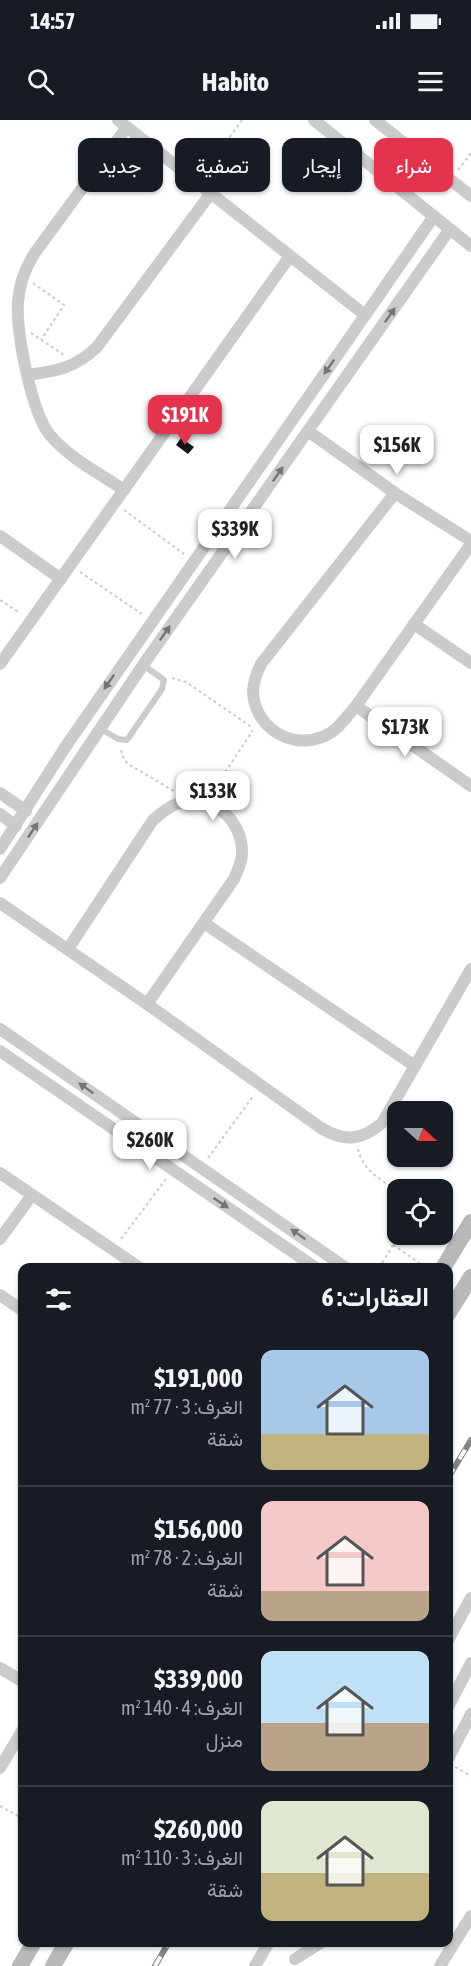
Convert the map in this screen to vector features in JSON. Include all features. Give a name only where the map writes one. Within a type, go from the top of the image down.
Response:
[{"type":"street","points":[[314,120],[471,246]]},
{"type":"street","points":[[375,120],[398,138]]},
{"type":"street","points":[[124,490],[59,445],[39,418],[33,402],[18,325],[18,300],[23,276],[34,254],[122,124],[175,165]]},
{"type":"street","points":[[453,182],[471,196]]},
{"type":"street","points":[[28,375],[59,370],[77,363],[97,347],[211,193],[365,315]]},
{"type":"street","points":[[0,849],[66,746],[434,216]]},
{"type":"street","points":[[0,878],[143,664],[450,229]]},
{"type":"street","points":[[0,664],[290,256]]},
{"type":"street","points":[[386,284],[403,296]]},
{"type":"street","points":[[308,431],[395,493],[471,543],[356,706],[336,729],[324,737],[310,741],[296,741],[282,736],[270,729],[261,718],[255,705],[253,691],[255,677],[261,664],[395,493]]},
{"type":"street","points":[[0,536],[61,579]]},
{"type":"street","points":[[414,624],[471,663]]},
{"type":"street","points":[[356,706],[471,786]]},
{"type":"street","points":[[66,746],[82,756]]},
{"type":"street","points":[[0,793],[26,811]]},
{"type":"street","points":[[68,949],[153,820],[176,803],[205,802],[219,808],[237,827],[243,853],[240,867],[147,1004]]},
{"type":"street","points":[[0,814],[16,826]]},
{"type":"street","points":[[0,903],[333,1135],[346,1138],[360,1137],[372,1132],[382,1123],[471,969]]},
{"type":"street","points":[[204,922],[415,1066]]},
{"type":"street","points":[[0,1029],[339,1263]]},
{"type":"street","points":[[0,1051],[309,1263]]},
{"type":"street","points":[[0,1173],[132,1263]]},
{"type":"street","points":[[0,1239],[32,1194]]},
{"type":"street","points":[[446,1263],[471,1222]]},
{"type":"street","points":[[453,1306],[471,1277]]},
{"type":"street","points":[[0,1295],[18,1307]]},
{"type":"street","points":[[453,1631],[471,1598]]},
{"type":"street","points":[[453,1697],[471,1663]]},
{"type":"street","points":[[0,1668],[18,1679]]},
{"type":"street","points":[[453,1751],[471,1714]]},
{"type":"street","points":[[0,1768],[18,1738]]},
{"type":"street","points":[[453,1945],[471,1916]]},
{"type":"street","points":[[20,1966],[31,1947]]},
{"type":"street","points":[[53,1966],[64,1947]]},
{"type":"street","points":[[255,1966],[266,1947]]},
{"type":"street","points":[[292,1963],[302,1947]]},
{"type":"street","points":[[292,1963],[315,1947]]},
{"type":"street","points":[[440,1966],[452,1947]]},
{"type":"lane","points":[[100,728],[123,741],[130,737],[143,718],[162,689],[164,680],[143,664]]},
{"type":"path","points":[[229,138],[242,120]]},
{"type":"path","points":[[453,176],[471,153]]},
{"type":"path","points":[[23,276],[64,304],[41,340]]},
{"type":"path","points":[[18,325],[77,363]]},
{"type":"path","points":[[114,503],[194,561]]},
{"type":"path","points":[[70,565],[152,621]]},
{"type":"path","points":[[0,600],[31,620]]},
{"type":"path","points":[[164,680],[175,678],[186,682],[254,729]]},
{"type":"path","points":[[205,802],[261,718]]},
{"type":"path","points":[[123,741],[121,752],[128,764],[191,801]]},
{"type":"path","points":[[201,1167],[261,1086]]},
{"type":"path","points":[[360,1137],[357,1145],[364,1166],[387,1184]]},
{"type":"path","points":[[113,1250],[173,1170]]},
{"type":"path","points":[[381,1263],[393,1245],[420,1263]]},
{"type":"path","points":[[453,1764],[471,1776]]},
{"type":"path","points":[[0,1806],[18,1816]]},
{"type":"building","points":[[181,438],[194,447],[188,454],[176,445]]},
{"type":"railway","points":[[453,1470],[471,1440]]},
{"type":"railway","points":[[155,1966],[166,1947]]}]
